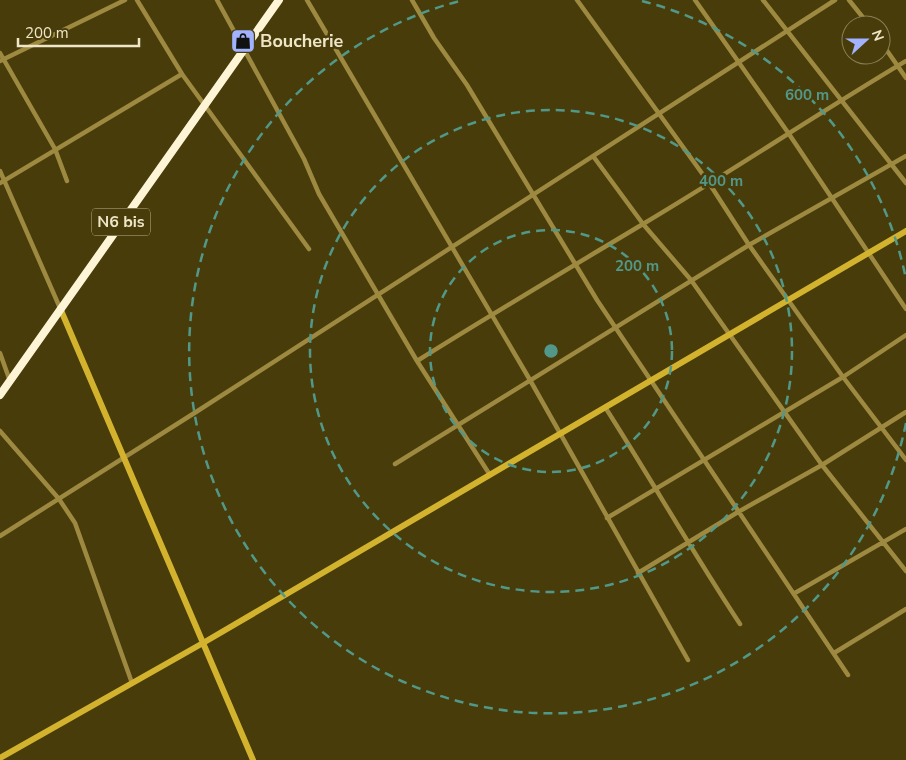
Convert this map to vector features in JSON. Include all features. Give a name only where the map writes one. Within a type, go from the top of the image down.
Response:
[{"type":"highway","name":"N6 bis","points":[[0,395],[279,0]]},
{"type":"street","points":[[2,60],[125,0]]},
{"type":"street","points":[[136,0],[182,74],[309,249]]},
{"type":"street","points":[[217,0],[304,160],[319,194],[340,226],[417,361],[490,474]]},
{"type":"street","points":[[307,0],[561,433],[688,660]]},
{"type":"street","points":[[412,0],[434,38],[467,85],[615,327],[703,461],[795,593],[848,675]]},
{"type":"street","points":[[577,0],[709,183],[749,245],[790,299],[843,377],[906,460]]},
{"type":"street","points":[[695,0],[738,64],[789,134],[906,309]]},
{"type":"street","points":[[763,0],[906,183]]},
{"type":"street","points":[[0,536],[124,459],[835,0]]},
{"type":"street","points":[[849,0],[861,15]]},
{"type":"street","points":[[0,52],[2,60],[56,149],[67,181]]},
{"type":"street","points":[[891,56],[906,78]]},
{"type":"street","points":[[417,361],[491,314],[643,224],[789,134],[841,99],[906,61]]},
{"type":"street","points":[[2,182],[182,74]]},
{"type":"street","points":[[593,156],[643,224],[691,280],[728,335],[785,410],[822,465],[906,570]]},
{"type":"street","points":[[395,464],[749,245],[906,156]]},
{"type":"street","points":[[0,171],[2,182],[60,308],[253,760]]},
{"type":"street","points":[[0,758],[203,643],[906,231]]},
{"type":"street","points":[[608,518],[785,410],[843,377],[906,335]]},
{"type":"street","points":[[0,353],[10,381]]},
{"type":"street","points":[[605,407],[656,488],[688,544],[740,624]]},
{"type":"street","points":[[638,573],[738,512],[822,465],[906,412]]},
{"type":"street","points":[[0,431],[59,499],[75,523],[132,683]]},
{"type":"street","points":[[795,593],[906,529]]},
{"type":"street","points":[[834,653],[906,608]]},
{"type":"place","name":"Boucherie","points":[[243,41]]}]
